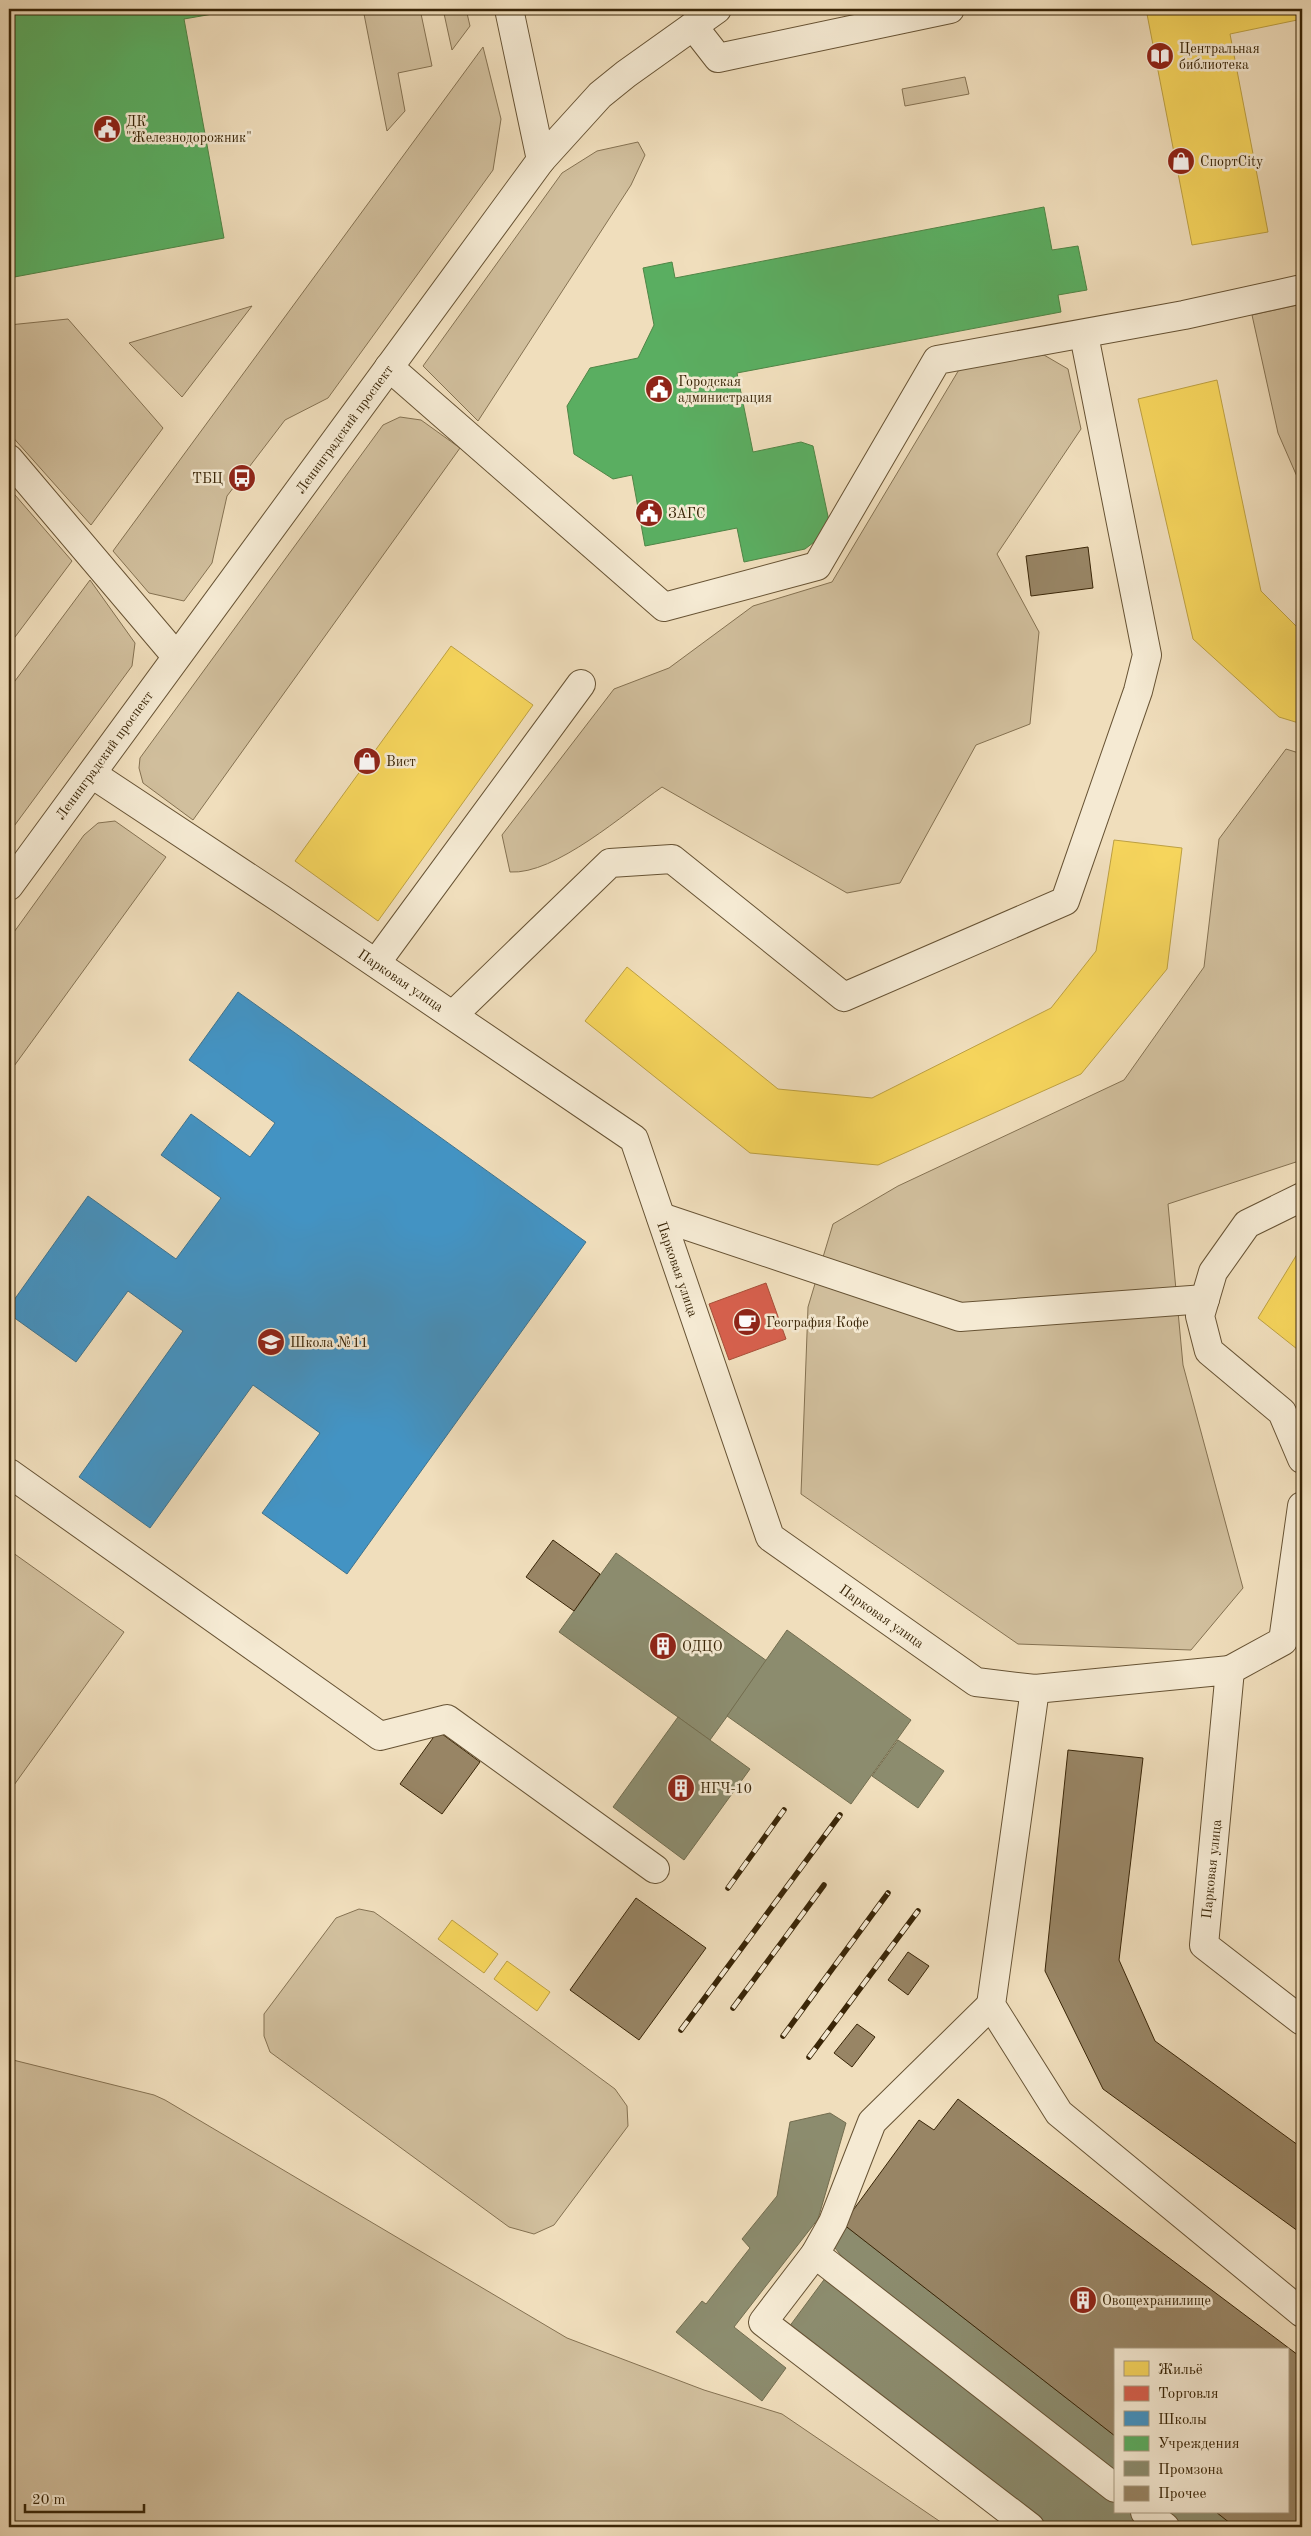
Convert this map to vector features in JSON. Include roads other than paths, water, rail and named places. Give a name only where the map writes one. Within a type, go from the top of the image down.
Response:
[{"type":"street","points":[[509,9],[540,160]]},
{"type":"street","name":"Ленинградский проспект","points":[[9,886],[540,160],[600,95],[626,74],[718,9]]},
{"type":"street","points":[[693,26],[718,58],[950,9]]},
{"type":"street","points":[[389,367],[664,607],[817,566],[938,360],[1084,335],[1302,289]]},
{"type":"street","points":[[453,1015],[610,863],[672,859],[844,997],[1064,900],[1138,691],[1146,655],[1084,335]]},
{"type":"street","points":[[9,459],[176,656]]},
{"type":"street","points":[[376,963],[581,684]]},
{"type":"street","name":"Парковая улица","points":[[92,774],[376,963],[634,1139],[770,1537],[976,1682],[1035,1689],[1230,1670],[1283,1642],[1302,1506]]},
{"type":"street","points":[[1302,1197],[1247,1224],[1213,1272],[1200,1316],[1209,1351],[1282,1412],[1302,1459]]},
{"type":"street","points":[[661,1217],[960,1317],[1204,1299]]},
{"type":"street","points":[[9,1473],[380,1736],[447,1718],[655,1869]]},
{"type":"street","name":"Парковая улица","points":[[1230,1670],[1204,1944],[1302,2021]]},
{"type":"street","points":[[1030,2527],[763,2322],[815,2254],[833,2222],[872,2122],[991,2004],[1035,1689]]},
{"type":"street","points":[[991,2004],[1059,2113],[1302,2313]]},
{"type":"street","points":[[815,2254],[1114,2487]]},
{"type":"street","points":[[1148,2514],[1164,2527]]},
{"type":"railway","points":[[728,1888],[784,1810]]},
{"type":"railway","points":[[681,2030],[840,1815]]},
{"type":"railway","points":[[733,2008],[824,1885]]},
{"type":"railway","points":[[783,2036],[888,1893]]},
{"type":"railway","points":[[809,2057],[918,1911]]},
{"type":"place","name":"Центральная библиотека","points":[[1160,56]]},
{"type":"place","name":"ДК \"Железнодорожник\"","points":[[107,129]]},
{"type":"place","name":"СпортCity","points":[[1181,161]]},
{"type":"place","name":"Городская администрация","points":[[659,389]]},
{"type":"place","name":"ТБЦ","points":[[242,478]]},
{"type":"place","name":"ЗАГС","points":[[649,513]]},
{"type":"place","name":"Вист","points":[[367,761]]},
{"type":"place","name":"География Кофе","points":[[747,1322]]},
{"type":"place","name":"Школа №11","points":[[271,1342]]},
{"type":"place","name":"ОДЦО","points":[[663,1646]]},
{"type":"place","name":"НГЧ-10","points":[[681,1788]]},
{"type":"place","name":"Овощехранилище","points":[[1083,2300]]}]
